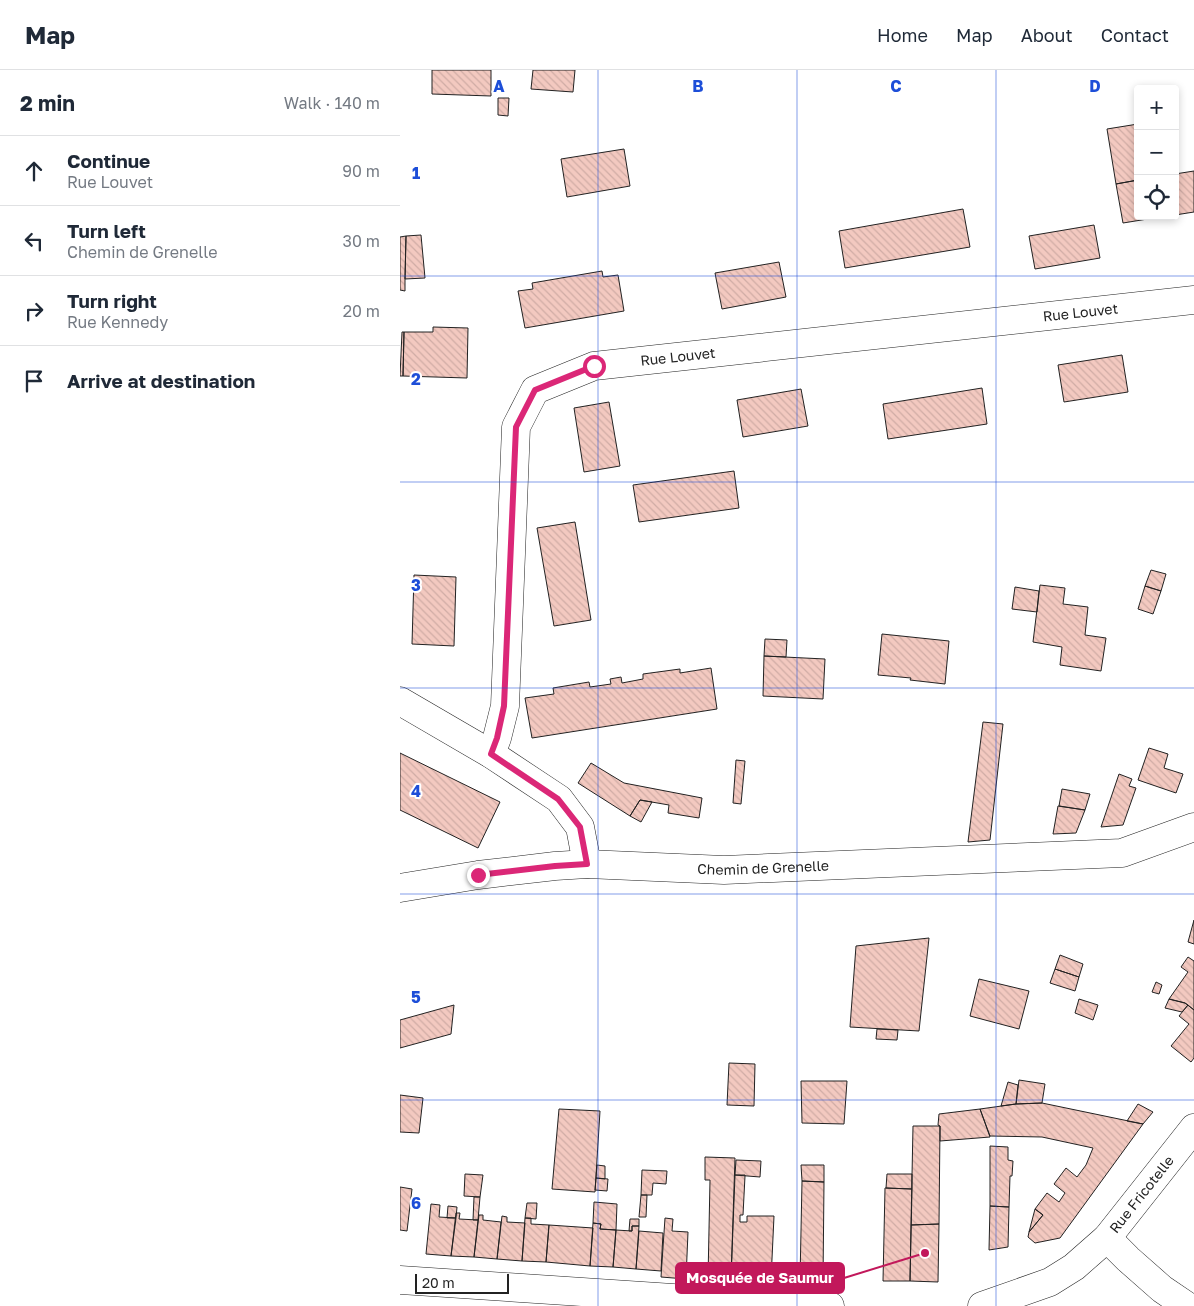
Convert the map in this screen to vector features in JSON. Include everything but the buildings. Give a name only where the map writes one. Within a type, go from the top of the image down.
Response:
[{"type":"street","name":"Rue Louvet","points":[[491,754],[497,738],[504,706],[516,427],[535,390],[594,366],[1194,300]]},
{"type":"street","points":[[400,701],[491,754],[558,799],[580,827],[587,864]]},
{"type":"street","name":"Chemin de Grenelle","points":[[400,888],[478,875],[587,864],[724,870],[1122,853],[1194,827]]},
{"type":"street","name":"Rue Fricotelle","points":[[982,1306],[1050,1282],[1074,1267],[1108,1238],[1194,1128]]},
{"type":"street","points":[[1108,1238],[1128,1259],[1162,1289],[1187,1306]]},
{"type":"street","points":[[400,1280],[748,1303],[826,1304],[830,1306]]},
{"type":"place","name":"Mosquée de Saumur","points":[[925,1253]]},
{"type":"route","points":[[478,875],[587,864],[580,827],[558,799],[491,754],[497,738],[504,706],[516,427],[535,390],[594,366]]}]
